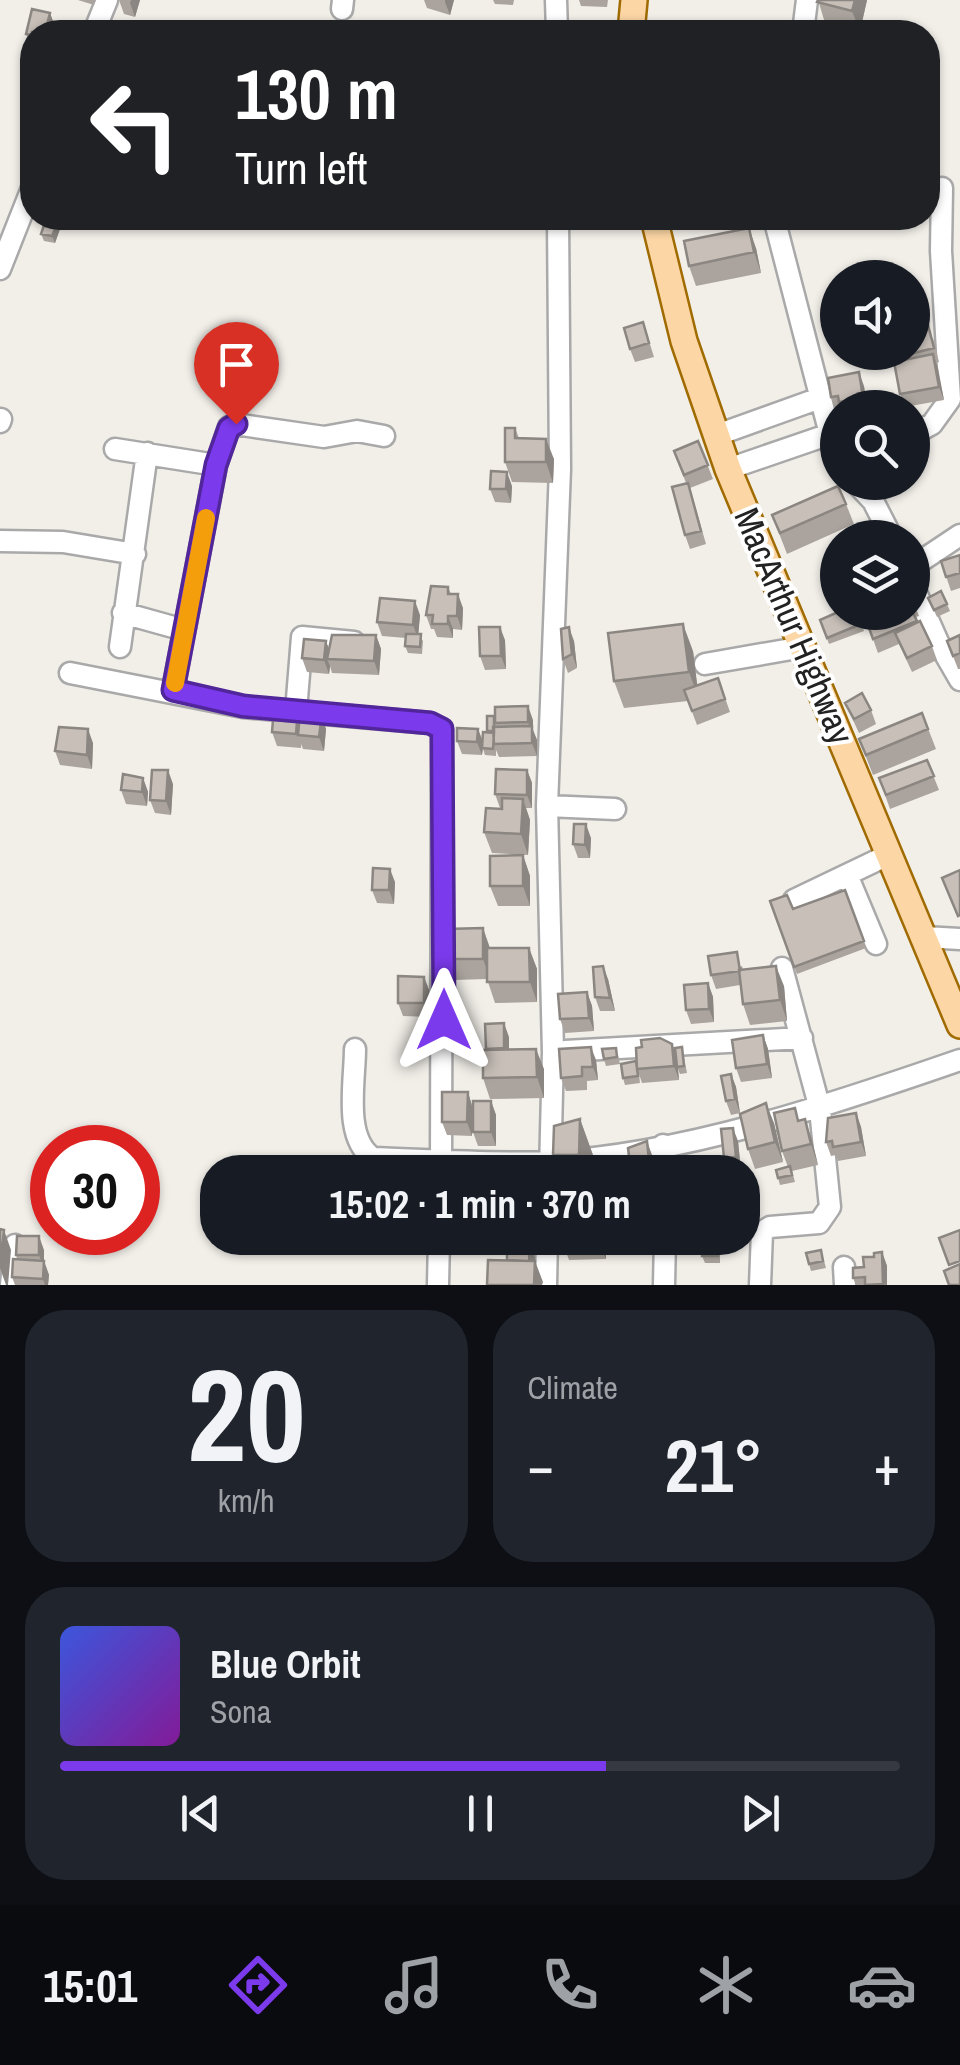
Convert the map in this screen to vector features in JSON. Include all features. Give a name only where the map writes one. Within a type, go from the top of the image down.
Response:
[{"type":"main road","name":"MacArthur Highway","points":[[657,230],[684,340],[728,469],[960,1025]]},
{"type":"street","points":[[930,425],[950,398],[941,251],[943,188]]},
{"type":"street","points":[[0,269],[20,218]]},
{"type":"street","points":[[550,1155],[553,1052],[546,806],[560,470],[558,230]]},
{"type":"street","points":[[716,435],[820,398],[777,230]]},
{"type":"street","points":[[173,690],[216,465],[229,428],[236,424],[324,437],[357,432],[384,436]]},
{"type":"street","points":[[115,450],[216,465]]},
{"type":"street","points":[[120,647],[147,453]]},
{"type":"street","points":[[728,469],[820,453]]},
{"type":"street","points":[[930,554],[960,535]]},
{"type":"street","points":[[0,541],[62,542],[135,554]]},
{"type":"street","points":[[122,613],[184,630]]},
{"type":"street","points":[[930,624],[960,680]]},
{"type":"street","points":[[938,642],[960,635]]},
{"type":"street","points":[[296,711],[302,637],[357,642]]},
{"type":"street","points":[[705,664],[803,647]]},
{"type":"street","points":[[70,673],[243,706],[430,723],[442,729],[441,1155]]},
{"type":"street","points":[[546,806],[615,810]]},
{"type":"street","points":[[794,900],[888,855]]},
{"type":"street","points":[[848,877],[876,944]]},
{"type":"street","points":[[924,937],[960,939]]},
{"type":"street","points":[[760,1285],[762,1232],[770,1227],[819,1222],[827,1216],[829,1165],[820,1109],[782,968]]},
{"type":"street","points":[[553,1052],[802,1038]]},
{"type":"street","points":[[355,1049],[355,1136],[368,1155]]},
{"type":"street","points":[[608,1155],[820,1109],[960,1060]]},
{"type":"street","points":[[662,1144],[663,1155]]},
{"type":"street","points":[[12,1285],[15,1245]]},
{"type":"street","points":[[438,1285],[439,1255]]},
{"type":"street","points":[[546,1285],[547,1255]]},
{"type":"street","points":[[664,1285],[665,1255]]},
{"type":"building","points":[[818,0],[855,0],[852,11]]},
{"type":"building","points":[[32,9],[50,13],[48,20],[29,20]]},
{"type":"building","points":[[749,230],[754,252],[689,266],[684,241]]},
{"type":"building","points":[[643,322],[649,343],[630,349],[624,328]]},
{"type":"building","points":[[933,354],[939,387],[899,390],[896,370],[930,370]]},
{"type":"building","points":[[859,372],[862,390],[830,390],[828,378]]},
{"type":"building","points":[[505,428],[515,428],[515,438],[546,439],[546,462],[505,462]]},
{"type":"building","points":[[698,441],[708,465],[684,475],[674,451]]},
{"type":"building","points":[[491,471],[507,472],[506,489],[490,489]]},
{"type":"building","points":[[688,483],[701,531],[685,535],[672,487]]},
{"type":"building","points":[[820,494],[820,500],[844,500],[846,504],[780,533],[772,515]]},
{"type":"building","points":[[960,555],[960,573],[946,577],[941,561]]},
{"type":"building","points":[[431,586],[448,587],[448,594],[458,594],[457,616],[448,616],[448,624],[432,624],[433,615],[426,615]]},
{"type":"building","points":[[941,591],[947,604],[934,610],[930,597]]},
{"type":"building","points":[[380,598],[415,601],[413,625],[377,622]]},
{"type":"building","points":[[683,624],[689,672],[614,681],[608,633]]},
{"type":"building","points":[[479,627],[500,627],[501,656],[480,656]]},
{"type":"building","points":[[569,627],[572,654],[563,659],[561,629]]},
{"type":"building","points":[[824,630],[846,630],[827,638]]},
{"type":"building","points":[[870,630],[895,630],[873,639]]},
{"type":"building","points":[[924,630],[932,646],[907,658],[895,633]]},
{"type":"building","points":[[406,634],[421,634],[420,647],[405,646]]},
{"type":"building","points":[[332,635],[376,635],[374,661],[327,659]]},
{"type":"building","points":[[960,635],[960,653],[953,656],[947,641]]},
{"type":"building","points":[[304,639],[326,641],[324,660],[302,658]]},
{"type":"building","points":[[718,678],[725,699],[692,711],[684,690]]},
{"type":"building","points":[[862,693],[871,710],[854,719],[845,703]]},
{"type":"building","points":[[301,704],[307,705],[306,713],[322,715],[319,737],[298,735]]},
{"type":"building","points":[[528,706],[528,722],[495,723],[495,707]]},
{"type":"building","points":[[922,713],[928,729],[866,755],[859,739]]},
{"type":"building","points":[[487,716],[494,716],[494,731],[487,731]]},
{"type":"building","points":[[273,720],[297,722],[296,734],[272,732]]},
{"type":"building","points":[[532,726],[532,743],[494,744],[493,727]]},
{"type":"building","points":[[59,727],[88,729],[87,755],[55,751]]},
{"type":"building","points":[[457,728],[478,729],[477,742],[457,741]]},
{"type":"building","points":[[483,732],[494,733],[493,749],[482,748]]},
{"type":"building","points":[[927,760],[934,776],[886,795],[879,778]]},
{"type":"building","points":[[496,769],[527,770],[527,795],[495,794]]},
{"type":"building","points":[[152,770],[168,770],[166,801],[150,800]]},
{"type":"building","points":[[123,774],[143,778],[142,792],[121,790]]},
{"type":"building","points":[[502,798],[523,799],[521,834],[484,832],[486,808],[502,809]]},
{"type":"building","points":[[574,824],[586,824],[585,845],[573,844]]},
{"type":"building","points":[[523,855],[523,886],[490,886],[490,856]]},
{"type":"building","points":[[373,868],[390,869],[389,890],[372,890]]},
{"type":"building","points":[[960,870],[960,915],[958,916],[942,878]]},
{"type":"building","points":[[845,890],[864,941],[794,967],[770,901],[787,895],[793,909]]},
{"type":"building","points":[[483,928],[483,959],[447,959],[446,929]]},
{"type":"building","points":[[487,948],[529,948],[530,982],[487,982]]},
{"type":"building","points":[[737,952],[740,971],[711,975],[708,956]]},
{"type":"building","points":[[603,966],[610,998],[595,997],[593,967]]},
{"type":"building","points":[[776,966],[780,1000],[743,1004],[739,970]]},
{"type":"building","points":[[398,976],[424,977],[424,1003],[398,1003]]},
{"type":"building","points":[[708,983],[709,1009],[686,1010],[684,985]]},
{"type":"building","points":[[587,992],[589,1018],[560,1019],[558,994]]},
{"type":"building","points":[[504,1023],[504,1048],[486,1049],[485,1024]]},
{"type":"building","points":[[763,1035],[767,1064],[736,1068],[732,1040]]},
{"type":"building","points":[[660,1038],[672,1044],[674,1066],[637,1069],[636,1048],[642,1047],[641,1040]]},
{"type":"building","points":[[591,1047],[593,1067],[582,1067],[582,1076],[561,1078],[559,1049]]},
{"type":"building","points":[[682,1047],[684,1066],[677,1067],[675,1048]]},
{"type":"building","points":[[616,1048],[617,1057],[604,1059],[602,1049]]},
{"type":"building","points":[[536,1049],[537,1077],[483,1078],[483,1050]]},
{"type":"building","points":[[636,1061],[638,1076],[623,1078],[621,1064]]},
{"type":"building","points":[[731,1074],[735,1099],[726,1101],[721,1076]]},
{"type":"building","points":[[442,1092],[468,1092],[467,1122],[442,1122]]},
{"type":"building","points":[[473,1101],[491,1101],[491,1132],[473,1132]]},
{"type":"building","points":[[766,1103],[775,1142],[748,1149],[740,1114]]},
{"type":"building","points":[[795,1108],[798,1121],[805,1119],[811,1144],[782,1151],[774,1113]]},
{"type":"building","points":[[856,1113],[861,1142],[833,1147],[832,1141],[826,1142],[828,1118]]},
{"type":"building","points":[[580,1119],[579,1155],[553,1155],[554,1126]]},
{"type":"building","points":[[733,1128],[736,1155],[724,1155],[721,1129]]},
{"type":"building","points":[[647,1141],[648,1155],[629,1155],[628,1148]]},
{"type":"building","points":[[790,1166],[792,1175],[778,1178],[776,1170]]},
{"type":"building","points":[[0,1229],[4,1230],[0,1268]]},
{"type":"building","points":[[960,1230],[960,1261],[949,1265],[939,1238]]},
{"type":"building","points":[[17,1236],[30,1236],[30,1255],[16,1255]]},
{"type":"building","points":[[821,1250],[823,1261],[809,1264],[806,1253]]},
{"type":"building","points":[[882,1252],[883,1284],[865,1285],[865,1277],[853,1278],[853,1268],[864,1267],[863,1257]]},
{"type":"building","points":[[507,1255],[529,1255],[529,1261],[507,1260]]},
{"type":"building","points":[[13,1259],[44,1261],[43,1279],[12,1277]]},
{"type":"building","points":[[488,1260],[535,1261],[534,1285],[487,1285]]},
{"type":"building","points":[[960,1264],[960,1285],[949,1285],[944,1271]]},
{"type":"slow traffic","points":[[175,683],[206,518]]},
{"type":"route","points":[[236,424],[229,428],[216,465],[173,690],[243,706],[430,723],[442,729],[444,1020]]}]
